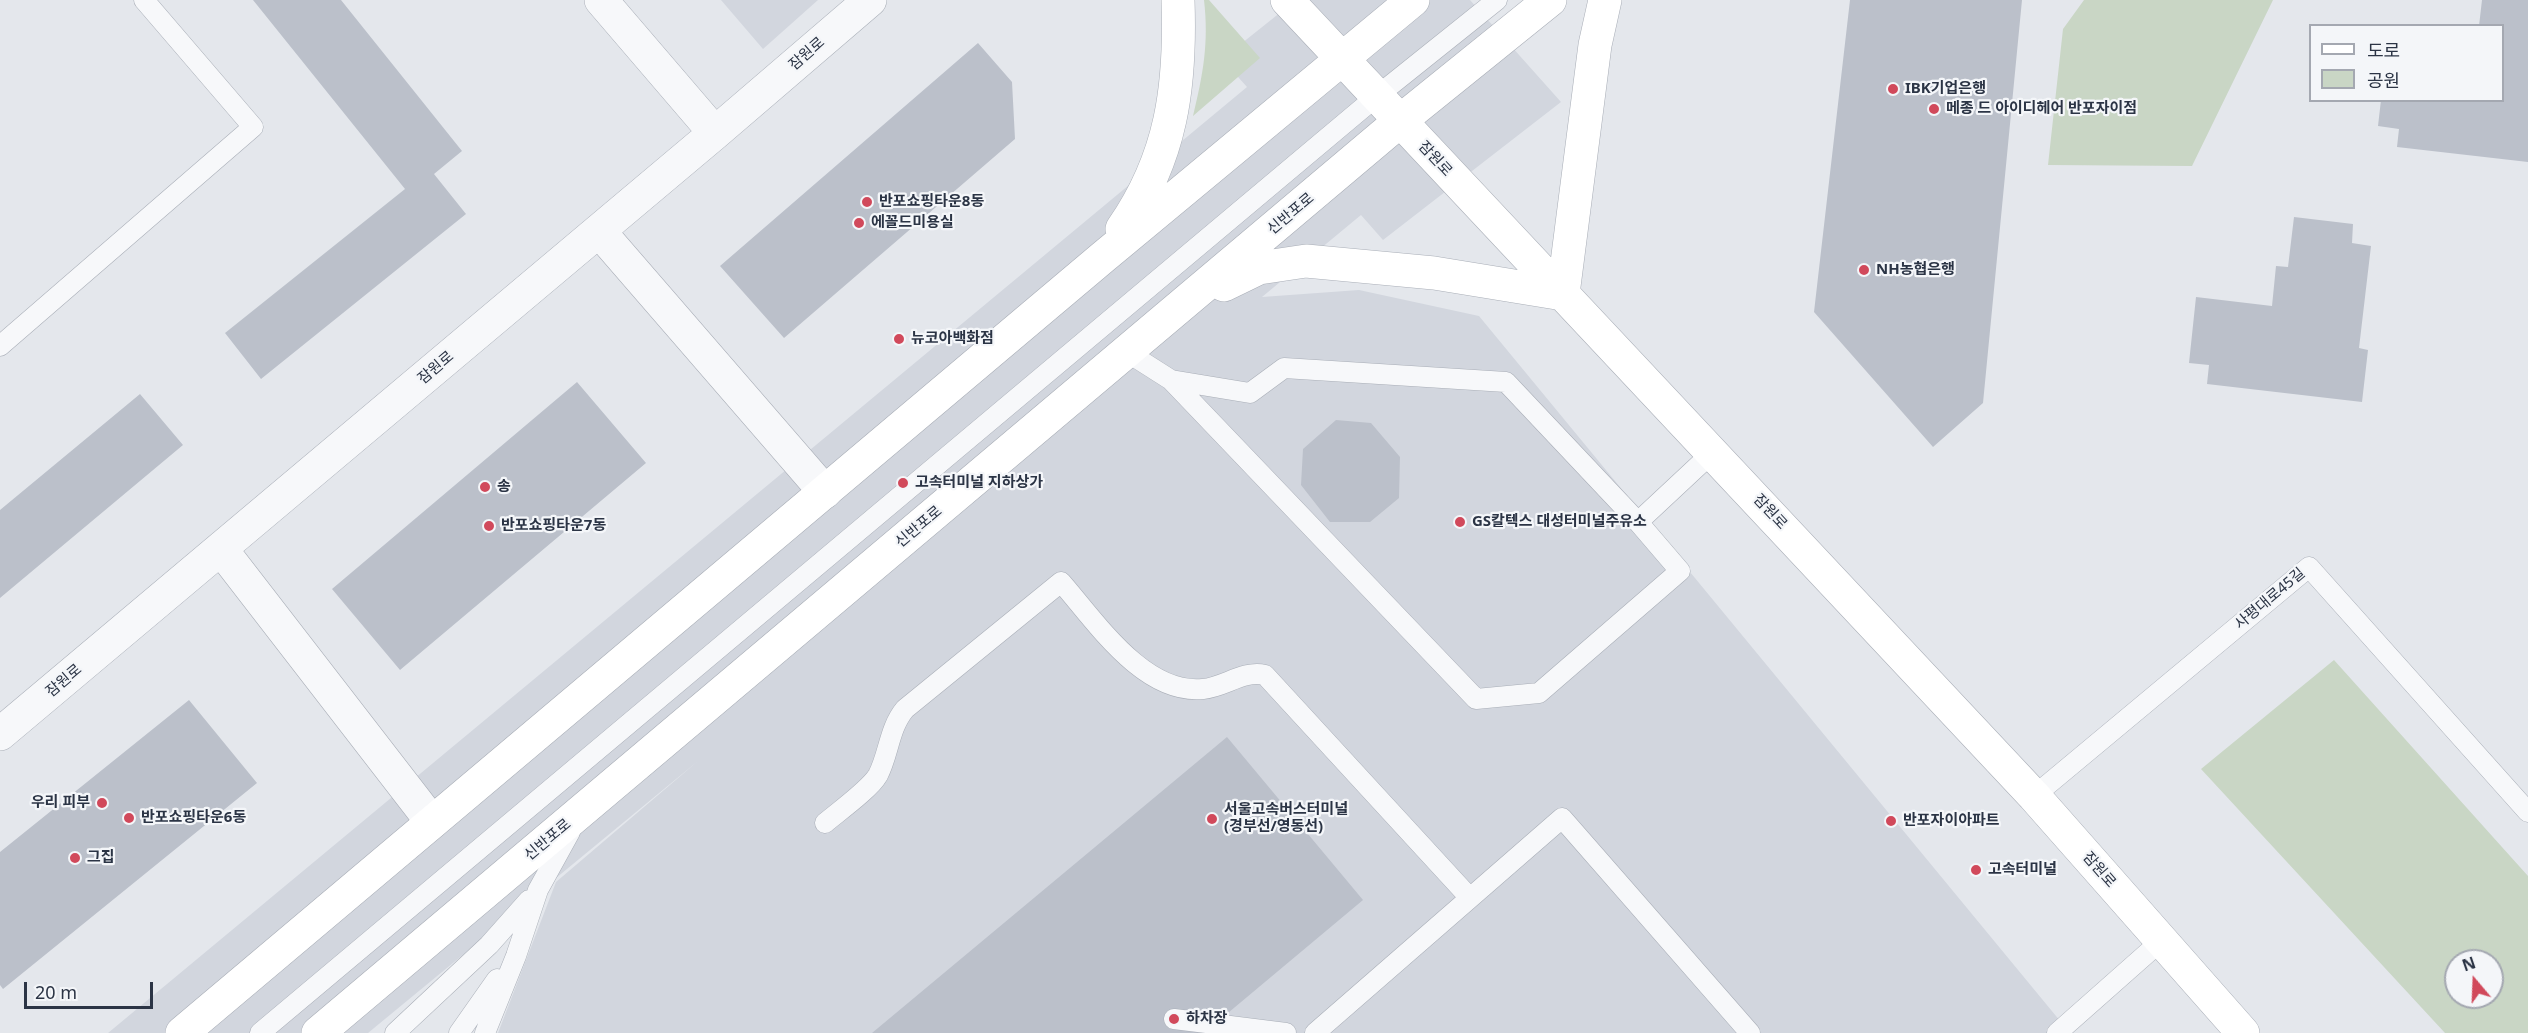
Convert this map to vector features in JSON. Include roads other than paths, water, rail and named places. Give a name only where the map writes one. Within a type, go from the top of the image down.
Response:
[{"type":"main road","points":[[1102,258],[1137,207],[1164,148],[1175,91],[1178,0]]},
{"type":"main road","name":"잠원로","points":[[1287,0],[2034,796],[2243,1033]]},
{"type":"main road","points":[[191,1027],[1102,258],[1413,0]]},
{"type":"main road","name":"신반포로","points":[[318,1033],[1400,121],[1550,0]]},
{"type":"main road","points":[[1132,348],[1234,279],[1265,266],[1295,261],[1434,273],[1563,294],[1595,45],[1605,0]]},
{"type":"street","points":[[601,0],[715,133]]},
{"type":"street","name":"잠원로","points":[[0,734],[599,231],[870,0]]},
{"type":"street","points":[[599,231],[825,492]]},
{"type":"street","points":[[221,549],[432,822]]},
{"type":"lane","points":[[0,346],[253,127],[144,0]]},
{"type":"lane","points":[[260,1033],[1377,96],[1497,0]]},
{"type":"lane","points":[[1132,348],[1171,380],[1476,699],[1539,693],[1680,571],[1638,522],[1506,382],[1284,368],[1250,393],[1171,380]]},
{"type":"lane","points":[[1638,522],[1713,452]]},
{"type":"lane","name":"사평대로45길","points":[[2034,796],[2309,567],[2528,812]]},
{"type":"lane","points":[[825,823],[876,778],[887,755],[893,731],[905,709],[1061,582],[1132,662],[1162,683],[1176,688],[1202,689],[1216,687],[1251,673],[1264,675],[1274,682],[1470,898]]},
{"type":"lane","points":[[485,1033],[538,890],[584,809]]},
{"type":"lane","points":[[1315,1033],[1562,818],[1750,1033]]},
{"type":"lane","points":[[395,1033],[489,945],[538,890]]},
{"type":"lane","points":[[2057,1033],[2161,941]]},
{"type":"lane","points":[[459,1033],[519,945]]},
{"type":"lane","points":[[1174,1018],[1286,1033]]},
{"type":"place","name":"IBK기업은행","points":[[1893,89]]},
{"type":"place","name":"메종 드 아이디헤어 반포자이점","points":[[1934,109]]},
{"type":"place","name":"반포쇼핑타운8동","points":[[867,202]]},
{"type":"place","name":"에꼴드미용실","points":[[859,223]]},
{"type":"place","name":"NH농협은행","points":[[1864,270]]},
{"type":"place","name":"뉴코아백화점","points":[[899,339]]},
{"type":"place","name":"고속터미널 지하상가","points":[[903,483]]},
{"type":"place","name":"송","points":[[485,487]]},
{"type":"place","name":"GS칼텍스 대성터미널주유소","points":[[1460,522]]},
{"type":"place","name":"반포쇼핑타운7동","points":[[489,526]]},
{"type":"place","name":"우리 피부","points":[[102,803]]},
{"type":"place","name":"반포쇼핑타운6동","points":[[129,818]]},
{"type":"place","name":"서울고속버스터미널 (경부선/영동선)","points":[[1212,819]]},
{"type":"place","name":"반포자이아파트","points":[[1891,821]]},
{"type":"place","name":"그집","points":[[75,858]]},
{"type":"place","name":"고속터미널","points":[[1976,870]]},
{"type":"place","name":"하차장","points":[[1174,1019]]}]
